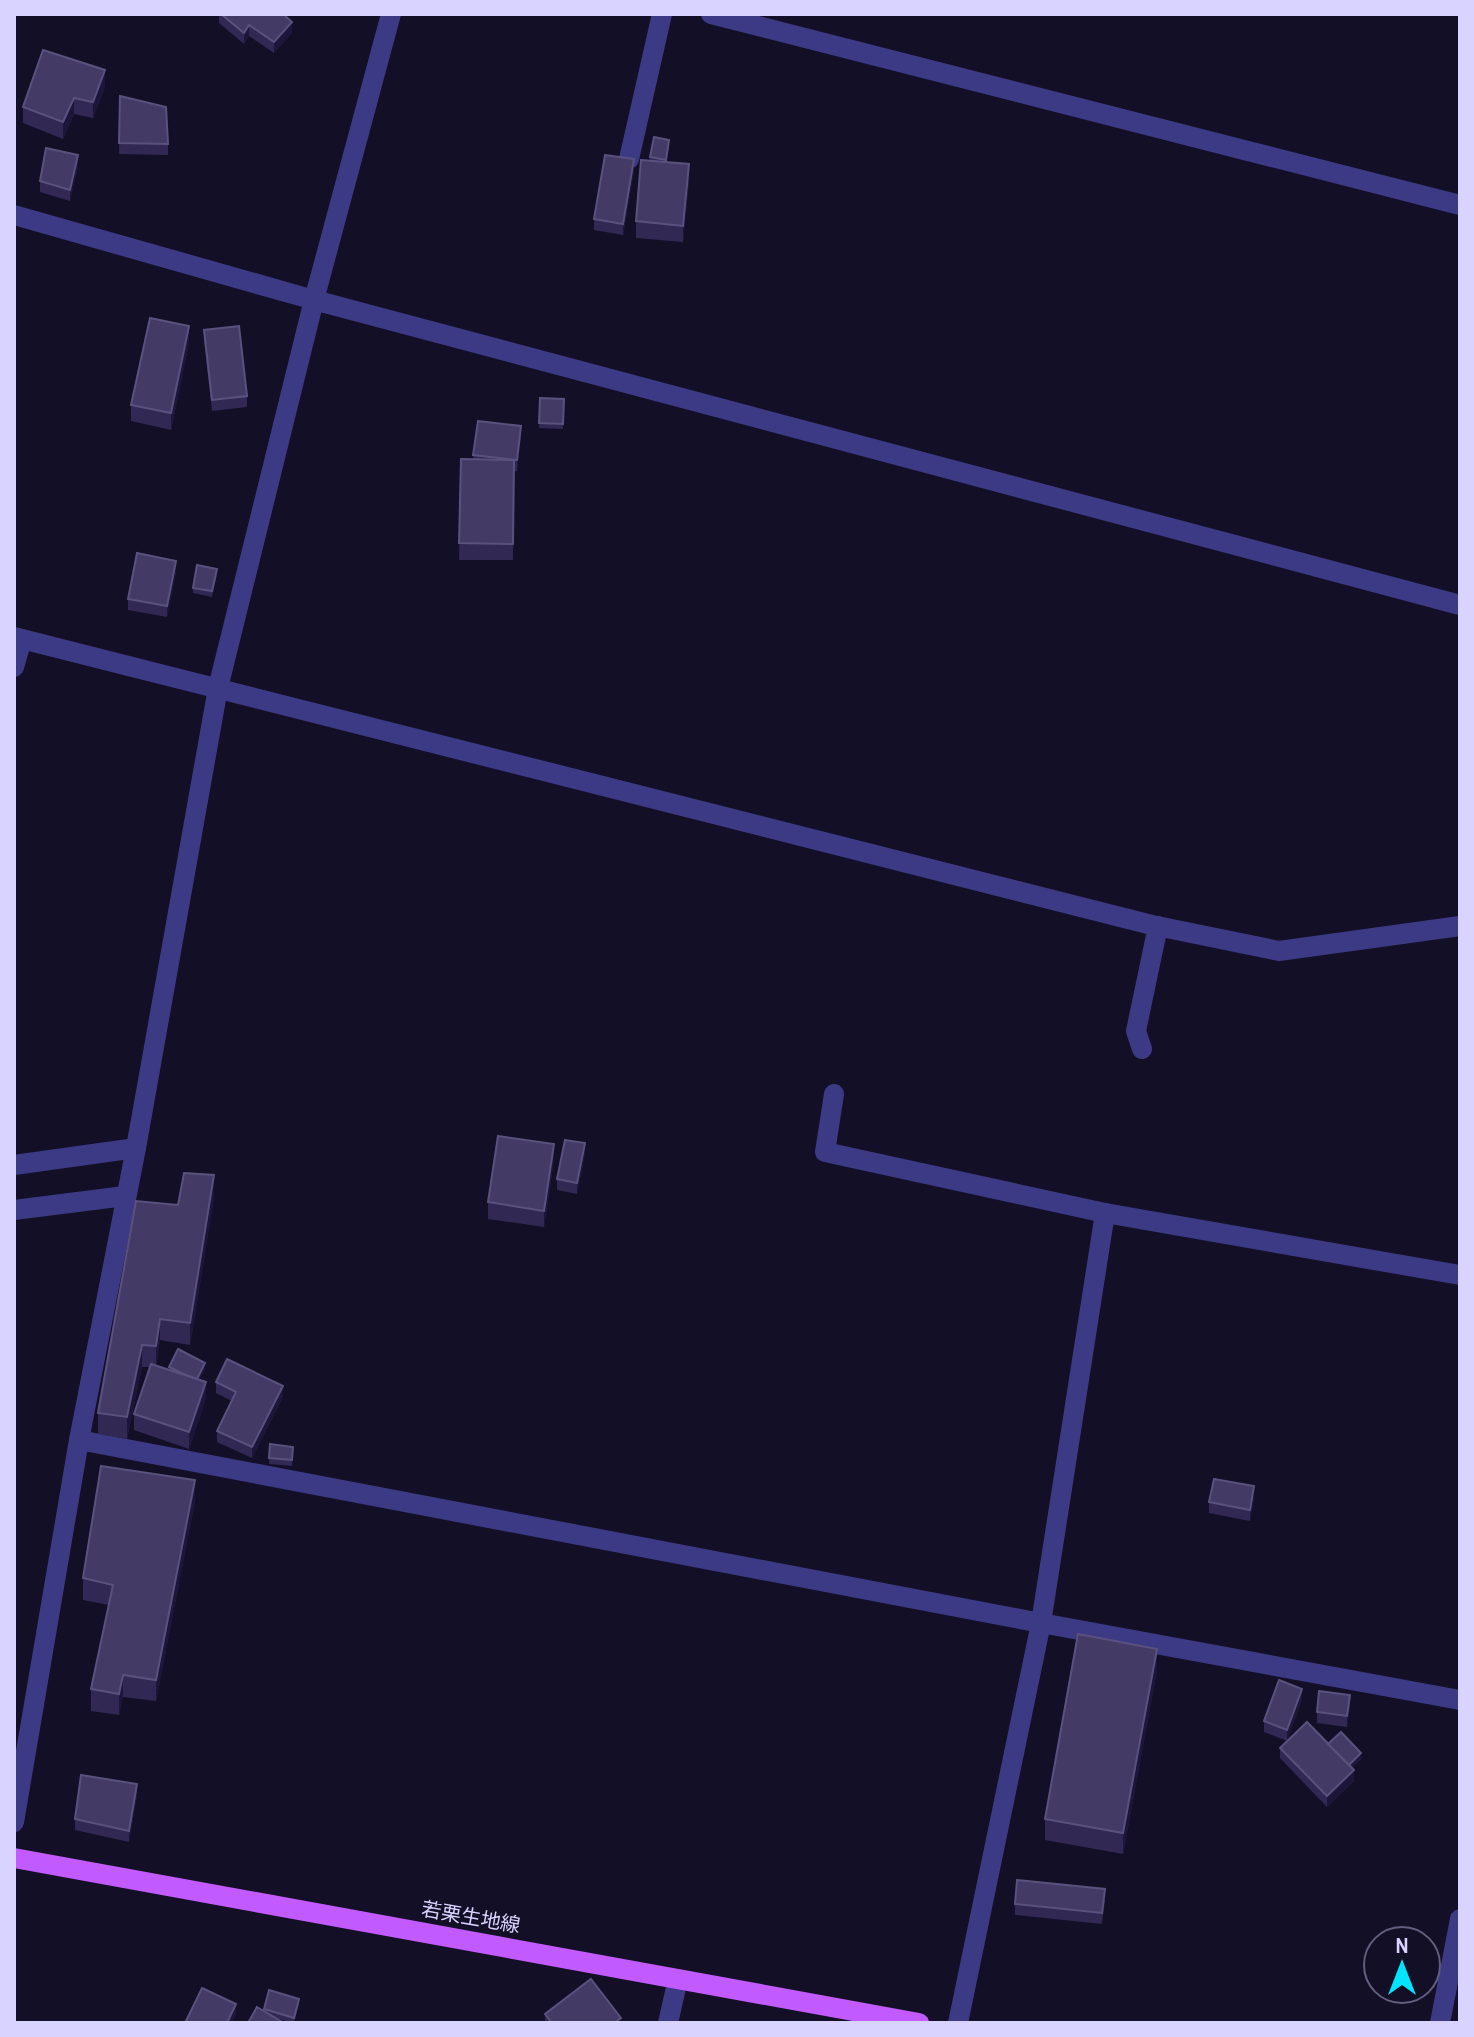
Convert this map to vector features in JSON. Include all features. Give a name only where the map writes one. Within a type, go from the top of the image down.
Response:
[{"type":"main road","name":"若栗生地線","points":[[14,1858],[678,1979],[855,2017],[919,2023]]},
{"type":"street","points":[[14,1822],[79,1440],[136,1148],[218,688],[314,300],[391,14]]},
{"type":"street","points":[[629,159],[662,14]]},
{"type":"street","points":[[711,14],[1460,205]]},
{"type":"street","points":[[14,215],[314,300],[1460,605]]},
{"type":"street","points":[[14,667],[18,638],[1158,926],[1279,951],[1460,926]]},
{"type":"street","points":[[1142,1049],[1136,1031],[1158,926]]},
{"type":"street","points":[[834,1094],[825,1152],[1105,1213],[1460,1275]]},
{"type":"street","points":[[14,1165],[136,1148]]},
{"type":"street","points":[[14,1210],[125,1196]]},
{"type":"street","points":[[958,2023],[1041,1623],[1105,1213]]},
{"type":"street","points":[[79,1440],[1460,1700]]},
{"type":"street","points":[[1440,2023],[1460,1919]]},
{"type":"street","points":[[668,2023],[678,1979]]},
{"type":"building","points":[[221,14],[283,14],[292,22],[274,42],[249,25],[244,33]]},
{"type":"building","points":[[43,50],[105,70],[93,102],[74,98],[63,122],[23,107]]},
{"type":"building","points":[[120,96],[166,107],[168,144],[119,143]]},
{"type":"building","points":[[654,137],[669,140],[666,160],[650,157]]},
{"type":"building","points":[[46,148],[78,155],[70,190],[40,181]]},
{"type":"building","points":[[605,155],[634,159],[623,224],[594,219]]},
{"type":"building","points":[[641,160],[689,164],[683,226],[636,221]]},
{"type":"building","points":[[150,318],[189,326],[171,413],[131,405]]},
{"type":"building","points":[[239,326],[247,396],[212,400],[204,330]]},
{"type":"building","points":[[540,398],[564,399],[563,424],[539,423]]},
{"type":"building","points":[[478,421],[521,426],[517,460],[473,455]]},
{"type":"building","points":[[461,459],[514,460],[513,544],[459,543]]},
{"type":"building","points":[[137,553],[176,561],[167,606],[128,599]]},
{"type":"building","points":[[197,565],[217,569],[212,591],[193,588]]},
{"type":"building","points":[[498,1136],[554,1144],[544,1211],[488,1202]]},
{"type":"building","points":[[565,1140],[585,1143],[577,1183],[557,1179]]},
{"type":"building","points":[[184,1173],[214,1175],[190,1323],[160,1319],[156,1346],[142,1345],[127,1417],[98,1413],[136,1201],[178,1205]]},
{"type":"building","points":[[178,1349],[205,1363],[197,1379],[169,1367]]},
{"type":"building","points":[[227,1359],[283,1386],[252,1447],[217,1431],[236,1392],[216,1382]]},
{"type":"building","points":[[151,1364],[206,1382],[189,1432],[134,1414]]},
{"type":"building","points":[[270,1444],[293,1447],[292,1460],[269,1458]]},
{"type":"building","points":[[101,1466],[195,1480],[156,1680],[123,1675],[119,1694],[91,1689],[113,1585],[83,1578]]},
{"type":"building","points":[[1214,1479],[1254,1486],[1250,1510],[1209,1502]]},
{"type":"building","points":[[1078,1634],[1157,1649],[1123,1833],[1045,1819]]},
{"type":"building","points":[[1279,1680],[1302,1689],[1287,1730],[1264,1721]]},
{"type":"building","points":[[1319,1691],[1350,1695],[1347,1716],[1317,1712]]},
{"type":"building","points":[[1307,1722],[1354,1770],[1327,1796],[1280,1748]]},
{"type":"building","points":[[1341,1732],[1361,1753],[1349,1765],[1328,1744]]},
{"type":"building","points":[[81,1775],[137,1784],[129,1831],[75,1819]]},
{"type":"building","points":[[1017,1880],[1105,1889],[1102,1913],[1015,1904]]},
{"type":"building","points":[[591,1979],[621,2018],[614,2023],[552,2023],[545,2014]]},
{"type":"building","points":[[202,1988],[236,2004],[227,2023],[185,2023]]},
{"type":"building","points":[[269,1990],[299,1999],[294,2018],[264,2009]]},
{"type":"building","points":[[257,2007],[284,2023],[248,2023]]}]
